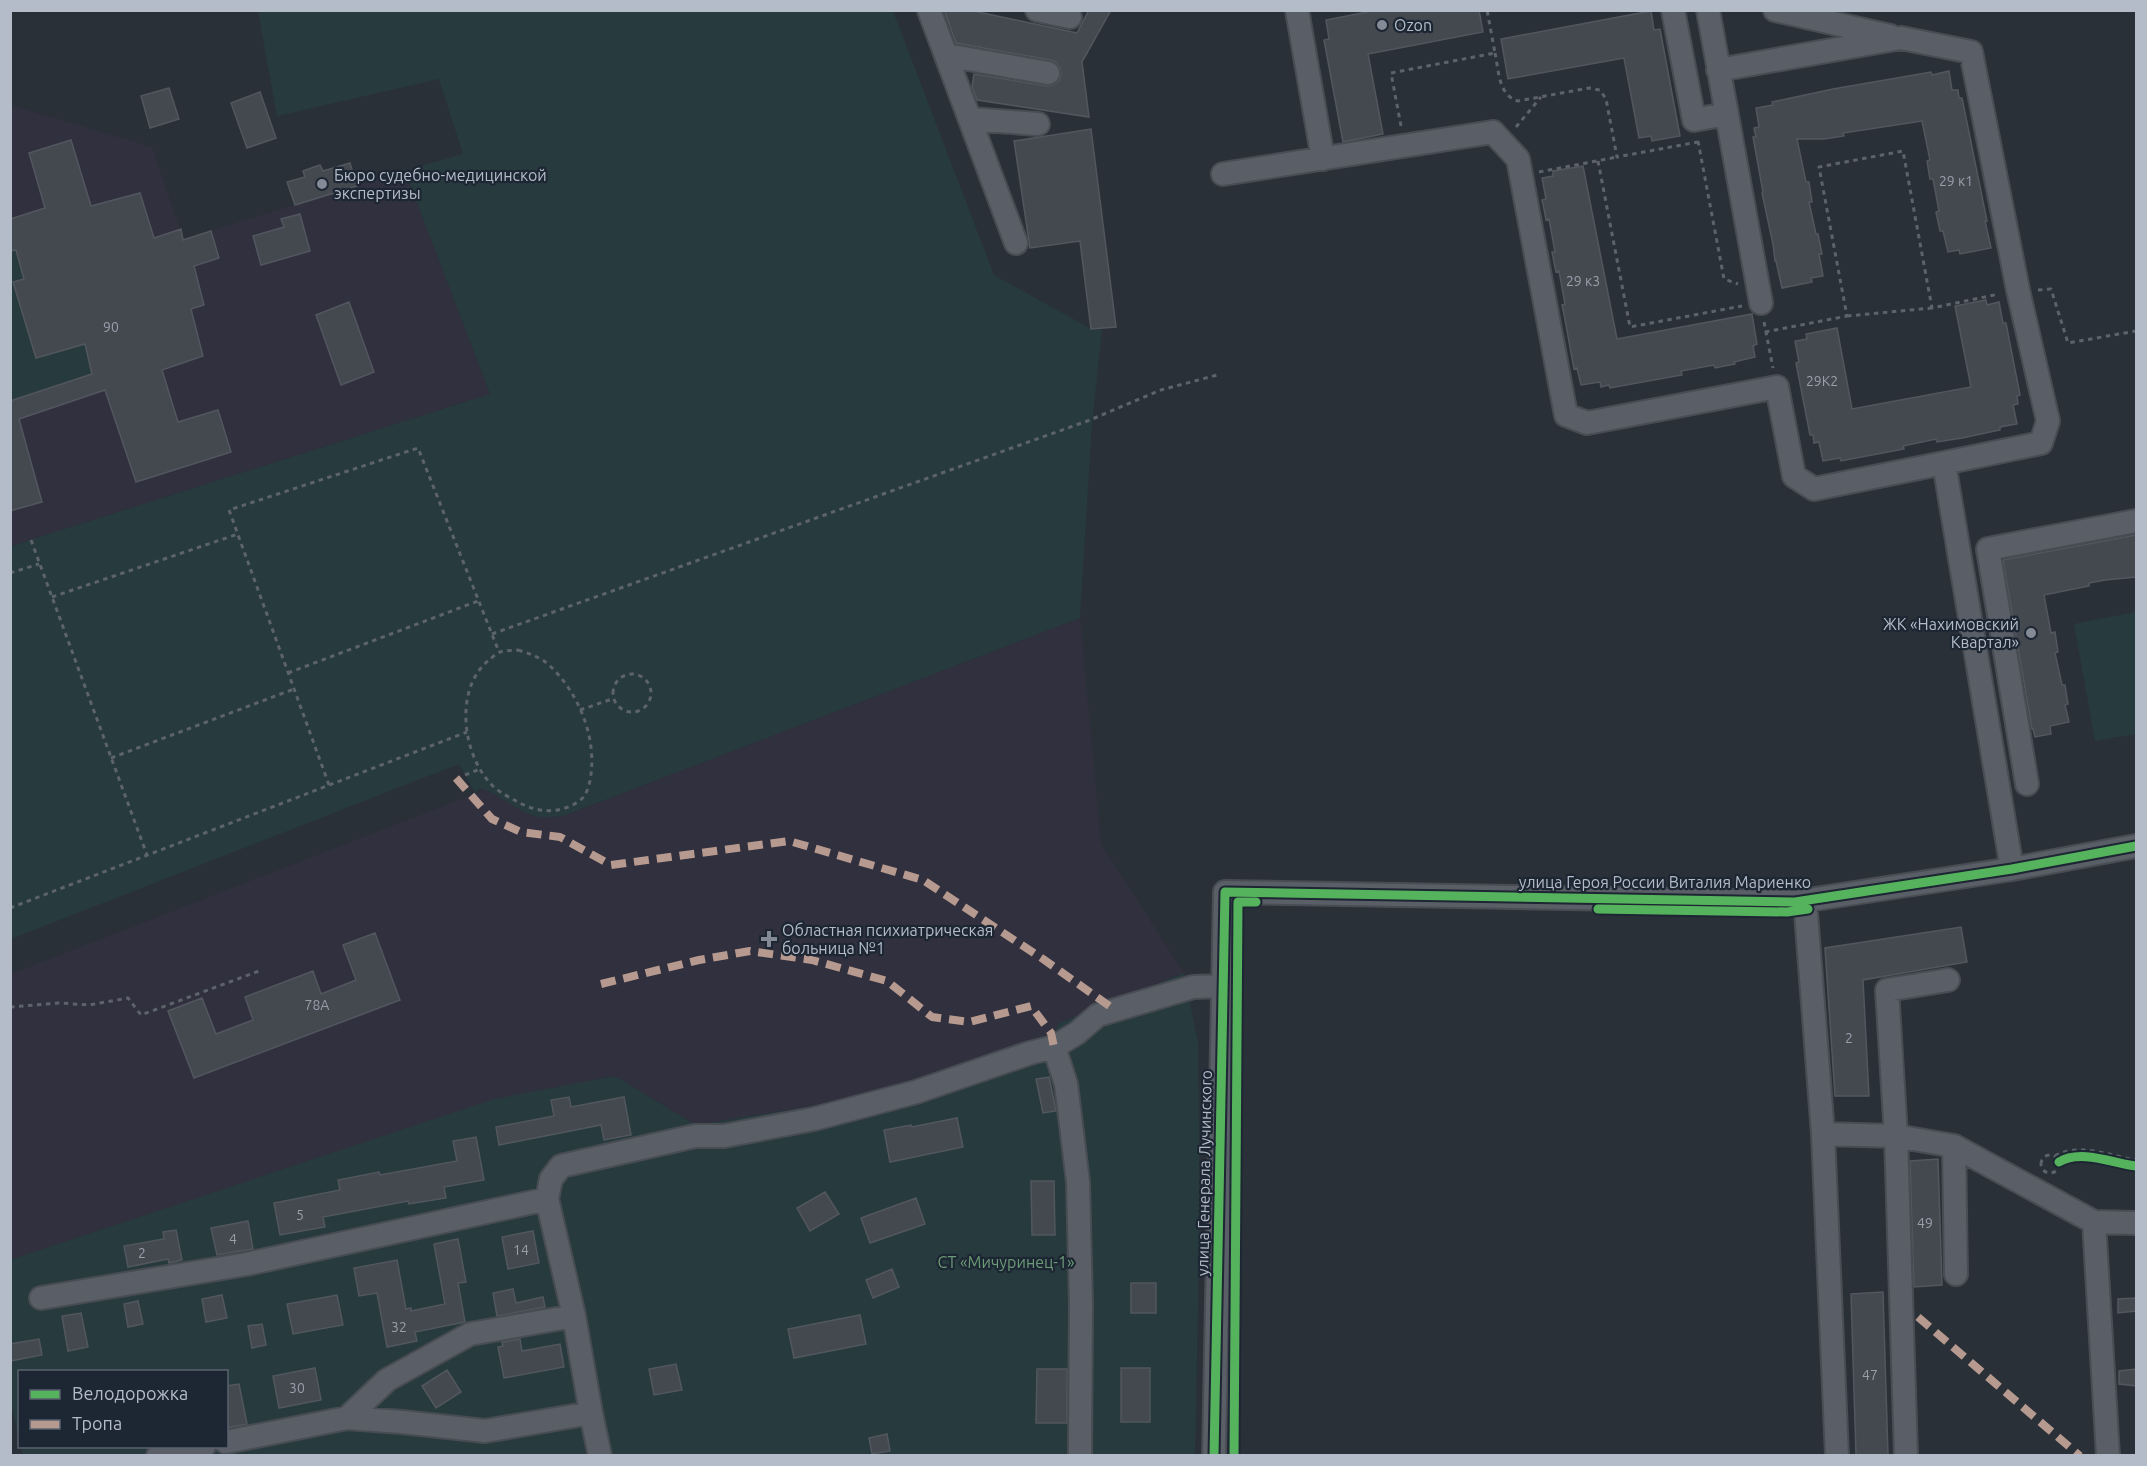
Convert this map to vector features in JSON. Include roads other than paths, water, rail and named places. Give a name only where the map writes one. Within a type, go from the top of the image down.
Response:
[{"type":"street","points":[[929,10],[1016,243]]},
{"type":"street","points":[[1037,10],[1070,17]]},
{"type":"street","points":[[1297,10],[1323,159]]},
{"type":"street","points":[[1673,10],[1694,120],[1726,114]]},
{"type":"street","points":[[1708,10],[1761,303]]},
{"type":"street","points":[[1224,174],[1493,132],[1518,159],[1566,415],[1587,423],[1777,387],[1794,476],[1814,489],[2042,443],[2048,421],[2018,290],[1971,52],[1774,10]]},
{"type":"street","points":[[1718,70],[1901,38]]},
{"type":"street","points":[[946,55],[1048,73]]},
{"type":"street","points":[[970,119],[1038,124]]},
{"type":"street","points":[[1944,463],[2012,869]]},
{"type":"street","points":[[2027,784],[1988,549],[2136,522]]},
{"type":"street","name":"улица Героя России Виталия Мариенко","points":[[1225,892],[1805,900],[2012,869],[2136,846]]},
{"type":"street","name":"улица Генерала Лучинского","points":[[1214,1455],[1225,892]]},
{"type":"street","points":[[1805,900],[1823,1134],[1837,1455]]},
{"type":"street","points":[[1906,1455],[1896,1136],[1887,990],[1948,980]]},
{"type":"street","points":[[600,1455],[574,1316],[547,1199],[551,1179],[561,1166],[695,1136],[724,1136],[814,1119],[916,1092],[1054,1047],[1077,1033],[1098,1015],[1193,987],[1222,986]]},
{"type":"street","points":[[1054,1047],[1066,1084],[1078,1182],[1081,1304],[1080,1455]]},
{"type":"street","points":[[1823,1134],[1896,1136],[1954,1146],[2094,1222],[2136,1223]]},
{"type":"street","points":[[1954,1146],[1956,1274]]},
{"type":"street","points":[[41,1298],[247,1264],[547,1199]]},
{"type":"street","points":[[2094,1222],[2108,1455]]},
{"type":"street","points":[[347,1418],[387,1380],[470,1334],[574,1316]]},
{"type":"street","points":[[228,1442],[347,1418],[485,1431],[591,1413]]},
{"type":"street","points":[[158,1455],[194,1448]]},
{"type":"place","name":"Ozon","points":[[1382,25]]},
{"type":"place","name":"Бюро судебно-медицинской экспертизы","points":[[322,184]]},
{"type":"place","name":"ЖК «Нахимовский Квартал»","points":[[2031,633]]},
{"type":"place","name":"Областная психиатрическая больница №1","points":[[769,939]]},
{"type":"park label","name":"СТ «Мичуринец-1»","points":[[1006,1262]]}]
